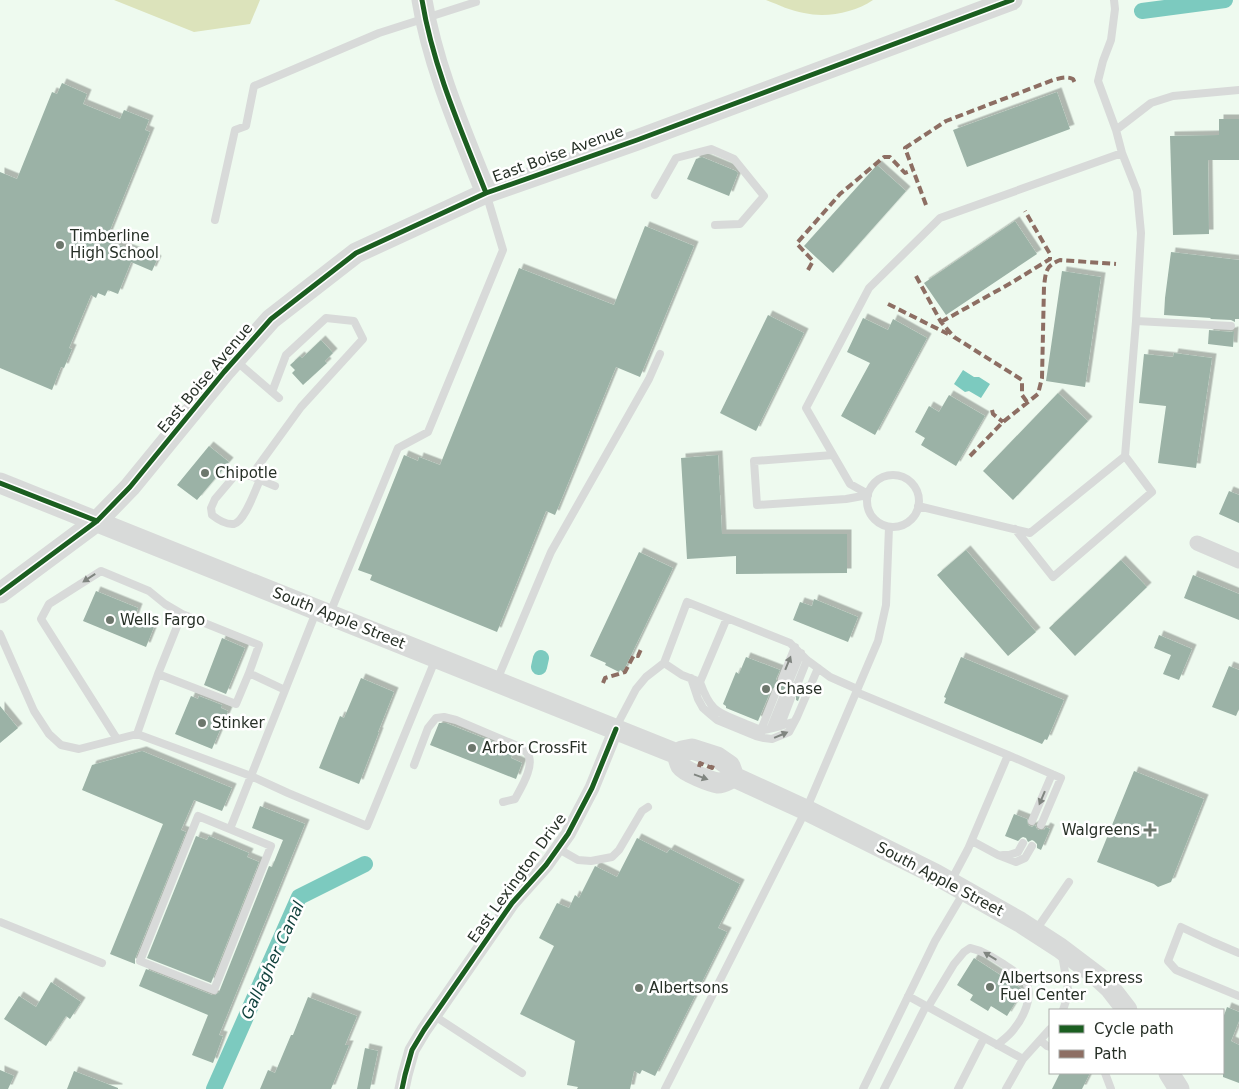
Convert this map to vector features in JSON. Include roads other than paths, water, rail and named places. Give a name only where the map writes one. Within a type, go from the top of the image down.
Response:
[{"type":"street","name":"East Boise Avenue","points":[[0,592],[97,521],[130,487],[235,360],[271,320],[356,253],[486,193],[637,140],[1012,0]]},
{"type":"street","points":[[424,9],[444,88],[486,193]]},
{"type":"street","name":"South Apple Street","points":[[0,483],[677,754],[692,749],[716,757],[730,766],[734,777],[806,810],[957,886],[1035,932],[1097,976],[1110,988],[1126,1009]]},
{"type":"street","points":[[1196,543],[1239,561]]},
{"type":"street","name":"East Lexington Drive","points":[[402,1089],[412,1050],[433,1015],[512,902],[546,865],[572,826],[592,788],[616,729]]},
{"type":"street","points":[[1171,1074],[1179,1089]]},
{"type":"lane","points":[[1015,529],[1053,577],[1152,492],[1125,456],[1141,233],[1137,191],[1098,81],[1111,40],[1115,9],[1114,0]]},
{"type":"lane","points":[[215,220],[235,130],[246,126],[254,86],[379,33],[424,9],[476,2]]},
{"type":"lane","points":[[1116,130],[1151,103],[1172,96],[1239,90]]},
{"type":"lane","points":[[655,195],[676,158],[711,149],[734,159],[764,196],[740,224],[715,225]]},
{"type":"lane","points":[[868,494],[850,484],[806,408],[869,288],[940,218],[1122,153]]},
{"type":"lane","points":[[230,829],[285,690],[398,448],[428,432],[503,250],[486,193]]},
{"type":"lane","points":[[251,476],[301,407],[363,339],[354,321],[326,318],[286,355],[272,392]]},
{"type":"lane","points":[[1136,321],[1231,326]]},
{"type":"lane","points":[[496,681],[551,552],[649,379],[660,354]]},
{"type":"lane","points":[[235,360],[279,398]]},
{"type":"lane","points":[[833,455],[754,462],[757,505],[846,499],[868,494]]},
{"type":"lane","points":[[918,506],[1030,532],[1125,456]]},
{"type":"lane","points":[[260,480],[242,518],[235,524],[228,524],[212,515],[211,508],[215,500],[238,472],[251,476],[275,486]]},
{"type":"lane","points":[[886,476],[895,476],[910,482],[916,489],[918,506],[916,514],[911,520],[897,527],[889,527],[874,519],[869,511],[868,494],[878,480],[886,476]]},
{"type":"lane","points":[[665,1089],[806,810],[878,640],[886,605],[889,527]]},
{"type":"lane","points":[[117,739],[42,619],[49,604],[101,571],[149,592],[182,614],[259,645],[236,704],[158,674]]},
{"type":"lane","points":[[616,729],[636,689],[646,677],[664,662],[687,602],[790,643],[807,660],[830,677],[857,690],[1061,778],[1041,825]]},
{"type":"lane","points":[[137,734],[182,614]]},
{"type":"lane","points":[[727,618],[700,682],[705,696],[715,710],[761,730],[794,722]]},
{"type":"lane","points":[[0,634],[34,711],[49,734],[61,745],[79,749],[137,734],[251,776],[367,826],[436,658]]},
{"type":"lane","points":[[798,650],[789,682],[807,660]]},
{"type":"lane","points":[[664,662],[682,675],[700,682]]},
{"type":"lane","points":[[691,678],[698,699],[710,716],[756,736],[772,739],[789,732],[818,668]]},
{"type":"lane","points":[[249,673],[285,690]]},
{"type":"lane","points":[[761,730],[784,695],[770,729]]},
{"type":"lane","points":[[414,765],[428,728],[436,718],[444,717],[456,720],[520,747],[528,754],[530,762],[524,783],[515,798],[503,802]]},
{"type":"lane","points":[[863,1089],[935,942],[957,886],[968,849],[1008,755]]},
{"type":"lane","points":[[1032,821],[1052,774]]},
{"type":"lane","points":[[557,848],[578,860],[591,861],[612,857],[619,850],[642,810],[648,807]]},
{"type":"lane","points":[[198,816],[230,829],[271,846],[214,990],[140,961],[198,816]]},
{"type":"lane","points":[[972,841],[998,856],[1016,862],[1025,858],[1032,846]]},
{"type":"lane","points":[[998,856],[1018,852],[1023,843]]},
{"type":"lane","points":[[1035,932],[1069,882]]},
{"type":"lane","points":[[0,922],[102,963]]},
{"type":"lane","points":[[1239,953],[1181,927],[1168,961],[1176,970],[1239,996]]},
{"type":"lane","points":[[884,1089],[927,1006],[954,964],[970,948],[986,953],[1019,975],[1026,983],[1029,992],[1028,1003],[1014,1030],[997,1045]]},
{"type":"lane","points":[[1060,948],[1068,989],[1062,1009]]},
{"type":"lane","points":[[908,996],[1023,1059]]},
{"type":"lane","points":[[433,1015],[522,1073]]},
{"type":"lane","points":[[1006,1089],[1023,1059],[1049,1029]]},
{"type":"lane","points":[[958,1089],[984,1038]]},
{"type":"lane","points":[[1040,1040],[1049,1047]]},
{"type":"lane","points":[[1105,1074],[1111,1089]]},
{"type":"water","points":[[963,370],[990,384],[981,398],[969,391],[965,392],[954,384]]},
{"type":"waterway","name":"Gallagher Canal","points":[[1142,11],[1225,0]]},
{"type":"waterway","name":"Gallagher Canal","points":[[539,667],[541,658]]},
{"type":"waterway","name":"Gallagher Canal","points":[[214,1089],[299,897],[365,864]]},
{"type":"place","name":"Timberline High School","points":[[60,245]]},
{"type":"place","name":"Chipotle","points":[[205,473]]},
{"type":"place","name":"Wells Fargo","points":[[110,620]]},
{"type":"place","name":"Chase","points":[[766,689]]},
{"type":"place","name":"Stinker","points":[[202,723]]},
{"type":"place","name":"Arbor CrossFit","points":[[472,748]]},
{"type":"place","name":"Walgreens","points":[[1150,830]]},
{"type":"place","name":"Albertsons Express Fuel Center","points":[[990,987]]},
{"type":"place","name":"Albertsons","points":[[639,988]]}]
